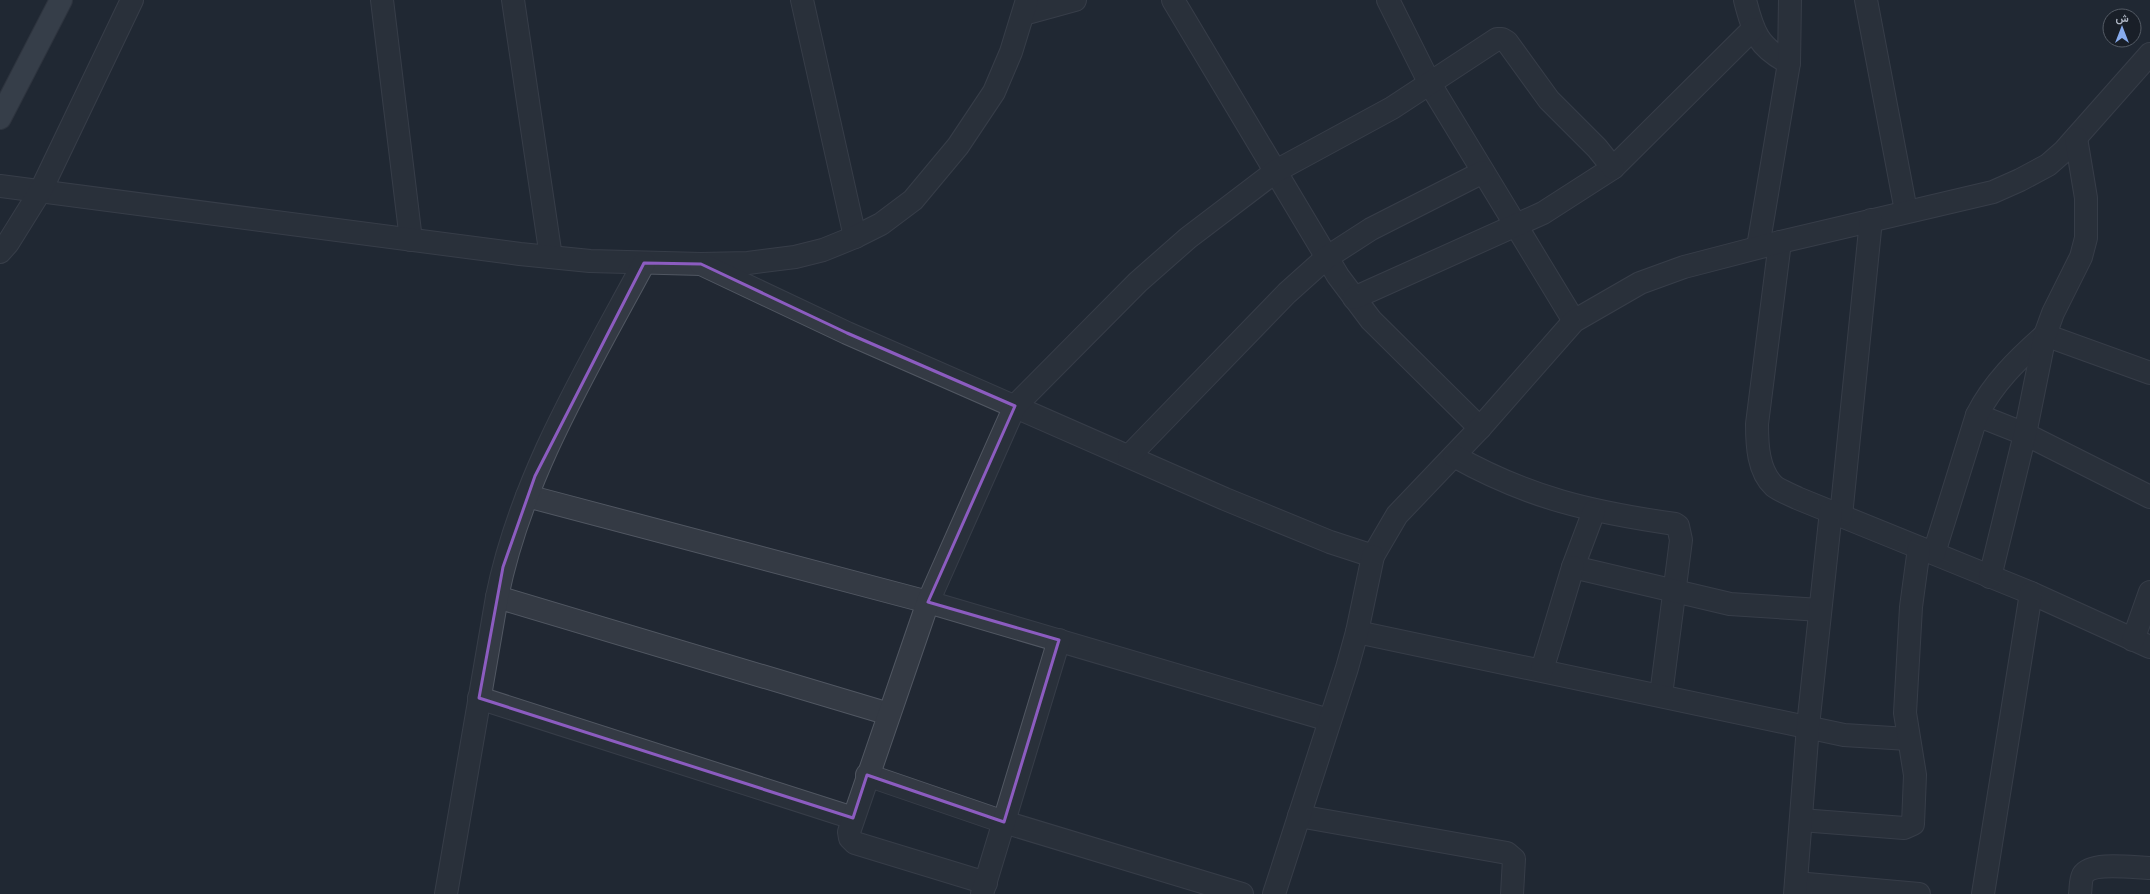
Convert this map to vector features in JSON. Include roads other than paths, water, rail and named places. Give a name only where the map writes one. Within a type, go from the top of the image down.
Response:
[{"type":"main road","points":[[0,118],[61,0]]},
{"type":"street","points":[[0,252],[8,243],[41,190],[132,0]]},
{"type":"street","points":[[382,0],[411,240]]},
{"type":"street","points":[[513,0],[551,257]]},
{"type":"street","points":[[802,0],[856,237]]},
{"type":"street","points":[[1,187],[41,190],[411,240],[590,261],[701,264],[774,261],[822,250],[856,237],[881,224],[913,200],[958,146],[994,92],[1011,52],[1025,7],[1076,0]]},
{"type":"street","points":[[1173,0],[1276,170],[1326,258],[1354,298],[1371,320],[1480,428]]},
{"type":"street","points":[[1388,0],[1430,84],[1574,321]]},
{"type":"street","points":[[1745,0],[1753,29],[1762,45],[1771,53],[1789,63]]},
{"type":"street","points":[[1758,247],[1789,63],[1790,0]]},
{"type":"street","points":[[1866,0],[1906,211]]},
{"type":"street","points":[[1354,298],[1543,213],[1613,168],[1753,29]]},
{"type":"street","points":[[1059,640],[984,888],[855,843],[850,838],[849,832],[867,775],[928,602],[1015,406],[1138,282],[1188,238],[1276,170],[1386,112],[1490,44],[1502,39],[1507,42],[1522,61],[1549,100],[1596,148],[1613,168]]},
{"type":"street","points":[[1274,894],[1347,668],[1357,632],[1373,556],[1397,515],[1480,428],[1574,321],[1640,283],[1684,267],[1758,247],[1906,211],[1993,192],[2020,180],[2048,165],[2142,77],[2150,54]]},
{"type":"street","points":[[1990,577],[2025,434],[2044,335],[2053,313],[2081,257],[2086,238],[2086,198],[2076,138]]},
{"type":"street","points":[[1129,456],[1287,293],[1326,258],[1371,229],[1483,172]]},
{"type":"street","points":[[1872,220],[1836,514],[1820,610],[1808,726],[1796,889],[1919,894]]},
{"type":"street","points":[[1780,242],[1757,424],[1757,445],[1766,476],[1775,487],[1836,514],[2031,593],[2141,643],[2150,592]]},
{"type":"street","points":[[446,894],[503,567],[527,496],[559,424],[644,262]]},
{"type":"street","points":[[701,264],[847,333],[1225,499],[1330,542],[1373,556]]},
{"type":"street","points":[[2044,335],[2150,373]]},
{"type":"street","points":[[1801,820],[1878,827],[1904,828],[1912,826],[1914,820],[1915,775],[1905,713],[1906,664],[1911,607],[1927,551],[1978,415],[1997,382],[2044,335]]},
{"type":"street","points":[[1978,415],[2025,434],[2150,497]]},
{"type":"street","points":[[1454,456],[1486,474],[1530,492],[1594,511],[1675,524],[1678,526],[1681,540],[1661,695]]},
{"type":"street","points":[[527,496],[928,602],[1329,720]]},
{"type":"street","points":[[1542,670],[1573,567],[1594,511]]},
{"type":"street","points":[[1573,567],[1742,606],[1820,610]]},
{"type":"street","points":[[1983,894],[2031,593]]},
{"type":"street","points":[[497,597],[889,714]]},
{"type":"street","points":[[1357,632],[1808,726],[1844,735],[1908,739]]},
{"type":"street","points":[[479,698],[853,818]]},
{"type":"street","points":[[867,775],[1004,822],[1242,894]]},
{"type":"street","points":[[1299,816],[1507,853],[1514,859],[1512,894]]},
{"type":"street","points":[[2080,894],[2083,876],[2091,868],[2107,866],[2150,868]]}]
